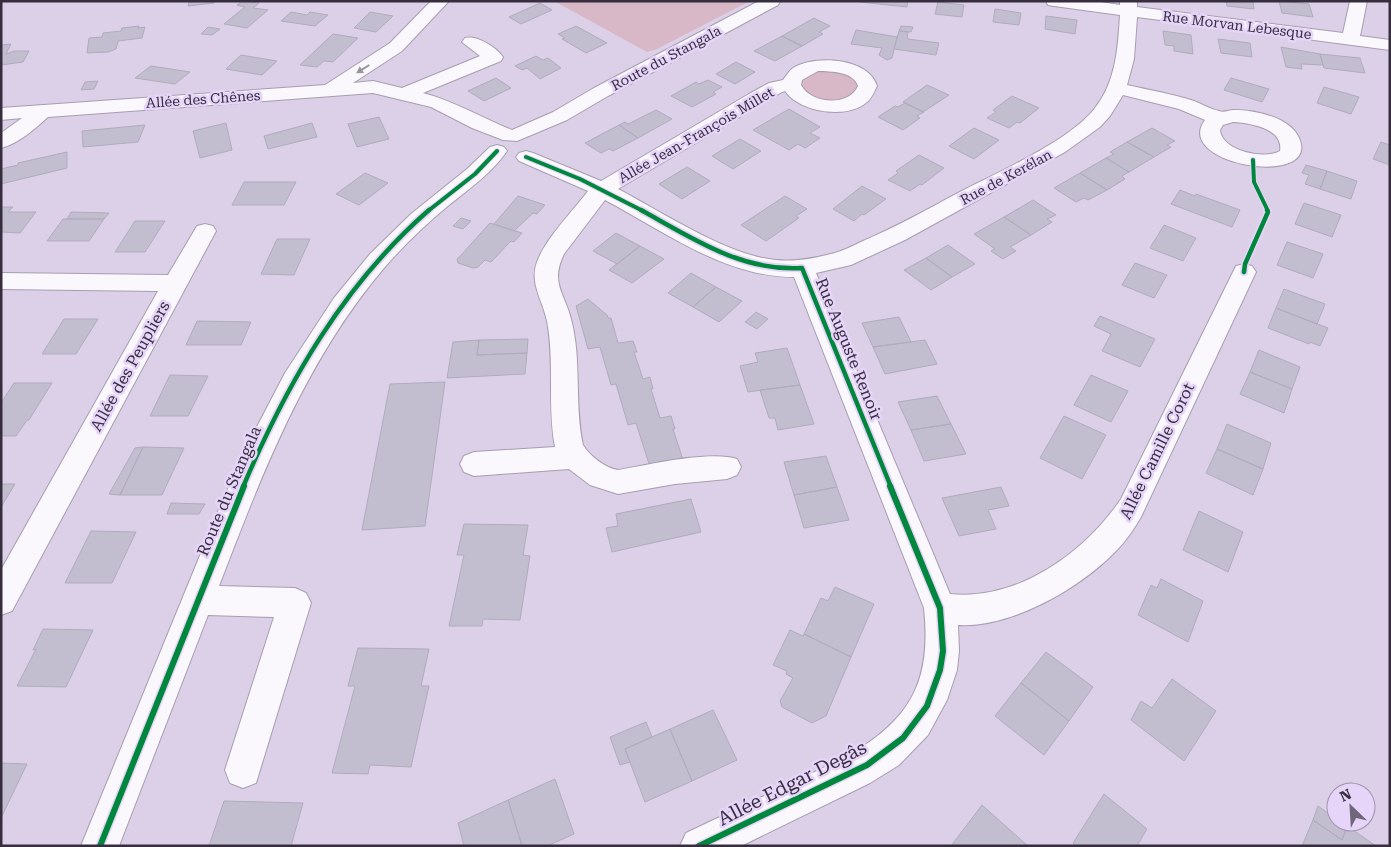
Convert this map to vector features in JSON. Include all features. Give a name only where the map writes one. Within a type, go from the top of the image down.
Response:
[{"type":"street","points":[[400,71],[441,1]]},
{"type":"street","name":"Route du Stangala","points":[[100,846],[197,600],[275,415],[332,318],[354,290],[404,234],[433,207],[472,177],[505,142],[560,116],[601,92],[772,1]]},
{"type":"street","name":"Rue Morvan Lebesque","points":[[1054,1],[1129,6],[1390,45]]},
{"type":"street","points":[[1350,40],[1359,1]]},
{"type":"street","name":"Rue de Kerélan","points":[[802,268],[843,259],[897,235],[1058,148],[1082,132],[1099,117],[1117,88],[1125,54],[1129,6]]},
{"type":"street","points":[[330,89],[400,71],[494,57],[471,42]]},
{"type":"street","points":[[400,71],[438,103],[479,124],[505,142]]},
{"type":"street","name":"Allée des Chênes","points":[[1,114],[373,87],[400,71]]},
{"type":"street","name":"Allée Jean-François Millet","points":[[601,190],[756,98],[776,88],[792,84]]},
{"type":"street","points":[[1117,88],[1186,105],[1220,119]]},
{"type":"street","points":[[1,142],[33,120],[42,111]]},
{"type":"street","name":"Route du Stangala","points":[[472,177],[530,151],[560,116]]},
{"type":"street","name":"Rue Auguste Renoir","points":[[505,142],[530,136],[530,151],[558,169],[735,259],[754,266],[802,268],[940,608]]},
{"type":"street","points":[[601,190],[554,251],[545,272],[559,319],[562,338],[566,437],[569,447],[586,468],[609,481],[727,466]]},
{"type":"street","points":[[175,283],[205,231]]},
{"type":"street","name":"Allée Camille Corot","points":[[940,608],[973,610],[995,606],[1051,583],[1104,543],[1118,528],[1131,508],[1244,272]]},
{"type":"street","name":"Allée des Peupliers","points":[[1,281],[175,283],[1,601]]},
{"type":"street","points":[[474,464],[576,457]]},
{"type":"street","points":[[197,600],[295,603],[242,770]]},
{"type":"street","name":"Allée Edgar Degâs","points":[[699,846],[854,772],[886,752],[908,731],[934,693],[941,674],[943,628],[940,608]]},
{"type":"shaded area","points":[[554,1],[750,1],[657,49],[647,52]]},
{"type":"shaded area","points":[[814,71],[844,72],[857,81],[858,87],[853,93],[844,98],[825,100],[815,98],[808,94],[803,87],[802,79]]},
{"type":"building","points":[[214,1],[214,3],[188,6],[189,2]]},
{"type":"building","points":[[242,1],[259,3],[253,8],[268,10],[247,28],[224,24],[245,7],[237,5]]},
{"type":"building","points":[[860,1],[908,1],[907,7],[860,2]]},
{"type":"building","points":[[1226,1],[1253,1],[1254,9],[1227,6]]},
{"type":"building","points":[[1279,1],[1309,4],[1313,17],[1282,13]]},
{"type":"building","points":[[938,2],[964,5],[962,17],[935,14]]},
{"type":"building","points":[[540,3],[552,10],[521,24],[509,17]]},
{"type":"building","points":[[995,9],[1021,13],[1019,25],[993,22]]},
{"type":"building","points":[[291,12],[307,15],[310,12],[328,15],[315,26],[281,21]]},
{"type":"building","points":[[370,12],[393,16],[376,32],[354,28]]},
{"type":"building","points":[[1046,16],[1077,20],[1075,34],[1045,29]]},
{"type":"building","points":[[814,18],[830,26],[819,32],[823,34],[802,46],[782,36]]},
{"type":"building","points":[[139,26],[138,28],[145,27],[142,38],[118,41],[116,49],[108,52],[87,53],[89,38],[102,37],[103,33]]},
{"type":"building","points":[[576,26],[607,43],[586,53],[562,39],[565,38],[558,34]]},
{"type":"building","points":[[901,26],[913,27],[911,32],[899,31]]},
{"type":"building","points":[[208,27],[220,29],[212,35],[201,34]]},
{"type":"building","points":[[856,30],[897,37],[892,58],[887,60],[879,55],[882,48],[851,44]]},
{"type":"building","points":[[899,31],[908,32],[908,39],[939,43],[936,55],[894,49]]},
{"type":"building","points":[[1163,31],[1191,35],[1193,54],[1174,51],[1174,46],[1165,45]]},
{"type":"building","points":[[333,34],[358,38],[333,62],[324,61],[317,67],[300,65]]},
{"type":"building","points":[[782,36],[802,46],[775,61],[754,51]]},
{"type":"building","points":[[1218,39],[1250,43],[1252,57],[1221,53]]},
{"type":"building","points":[[11,44],[6,54],[14,51],[29,51],[23,62],[1,65],[1,45]]},
{"type":"building","points":[[1281,47],[1320,54],[1323,65],[1301,64],[1302,69],[1286,67]]},
{"type":"building","points":[[1320,54],[1360,58],[1365,73],[1324,68]]},
{"type":"building","points":[[241,55],[277,61],[262,75],[226,69]]},
{"type":"building","points":[[536,56],[543,60],[548,58],[561,68],[540,79],[527,68],[522,70],[515,66]]},
{"type":"building","points":[[736,62],[755,72],[735,84],[716,74]]},
{"type":"building","points":[[151,66],[190,72],[175,84],[135,78]]},
{"type":"building","points":[[496,78],[511,88],[484,101],[468,91]]},
{"type":"building","points":[[1231,78],[1269,89],[1262,102],[1224,90]]},
{"type":"building","points":[[708,80],[722,87],[713,92],[716,94],[692,107],[671,96],[696,82],[699,84]]},
{"type":"building","points":[[98,81],[94,89],[81,90],[85,82]]},
{"type":"building","points":[[927,85],[949,95],[923,112],[903,102]]},
{"type":"building","points":[[1324,87],[1359,97],[1351,114],[1317,103]]},
{"type":"building","points":[[1012,96],[1039,108],[1020,123],[1017,122],[1009,128],[987,118],[996,112],[993,110]]},
{"type":"building","points":[[905,103],[924,112],[917,116],[920,118],[903,130],[878,117],[895,106],[898,107]]},
{"type":"building","points":[[789,109],[820,127],[810,133],[820,138],[805,148],[798,144],[789,150],[753,130]]},
{"type":"building","points":[[656,110],[672,119],[638,138],[619,125],[625,122],[628,124]]},
{"type":"building","points":[[379,117],[389,139],[357,147],[348,124]]},
{"type":"building","points":[[226,123],[232,150],[200,158],[193,131]]},
{"type":"building","points":[[312,123],[317,137],[268,149],[264,136]]},
{"type":"building","points":[[145,125],[138,142],[83,147],[82,131]]},
{"type":"building","points":[[619,125],[638,138],[613,151],[609,149],[601,153],[585,143]]},
{"type":"building","points":[[974,128],[999,140],[974,159],[949,146]]},
{"type":"building","points":[[1152,128],[1175,141],[1167,145],[1171,147],[1154,157],[1127,142]]},
{"type":"building","points":[[740,139],[761,151],[733,169],[712,156]]},
{"type":"building","points":[[1127,142],[1154,157],[1129,172],[1106,158],[1114,154],[1110,152]]},
{"type":"building","points":[[1381,142],[1390,145],[1390,165],[1373,159]]},
{"type":"building","points":[[67,152],[67,168],[1,184],[1,169],[18,165],[18,163]]},
{"type":"building","points":[[919,155],[944,168],[922,185],[920,184],[910,191],[888,180],[898,173],[896,171]]},
{"type":"building","points":[[1106,158],[1129,172],[1122,176],[1125,179],[1107,190],[1080,173]]},
{"type":"building","points":[[1306,165],[1327,171],[1320,189],[1305,184],[1309,175],[1302,173]]},
{"type":"building","points":[[687,167],[710,181],[682,199],[659,184]]},
{"type":"building","points":[[1327,171],[1357,181],[1351,199],[1320,189]]},
{"type":"building","points":[[365,173],[388,183],[359,205],[336,194]]},
{"type":"building","points":[[1080,173],[1107,190],[1088,200],[1084,198],[1076,202],[1054,188]]},
{"type":"building","points":[[244,182],[296,182],[284,205],[232,205]]},
{"type":"building","points":[[862,186],[886,199],[854,221],[833,209]]},
{"type":"building","points":[[1180,190],[1240,210],[1232,227],[1171,204]]},
{"type":"building","points":[[518,196],[545,205],[537,214],[533,213],[514,231],[494,224]]},
{"type":"building","points":[[785,196],[807,209],[796,216],[799,218],[766,241],[741,225]]},
{"type":"building","points":[[1033,200],[1056,215],[1047,219],[1052,222],[1031,235],[1004,217]]},
{"type":"building","points":[[1304,203],[1341,215],[1332,237],[1295,224]]},
{"type":"building","points":[[1,207],[13,207],[8,212],[36,212],[20,233],[1,232]]},
{"type":"building","points":[[71,212],[109,213],[104,219],[67,219]]},
{"type":"building","points":[[1004,217],[1031,235],[1010,247],[1016,251],[1003,259],[991,251],[995,249],[974,234]]},
{"type":"building","points":[[461,218],[471,221],[463,229],[453,226]]},
{"type":"building","points":[[63,219],[104,219],[89,241],[47,241]]},
{"type":"building","points":[[135,221],[165,221],[145,252],[115,252]]},
{"type":"building","points":[[490,223],[522,233],[514,242],[511,241],[491,262],[485,260],[478,267],[473,268],[458,263],[457,259]]},
{"type":"building","points":[[1164,225],[1196,238],[1183,261],[1150,248]]},
{"type":"building","points":[[616,233],[640,246],[617,264],[593,251]]},
{"type":"building","points":[[277,239],[310,239],[294,275],[261,274]]},
{"type":"building","points":[[1287,242],[1323,254],[1313,278],[1277,265]]},
{"type":"building","points":[[948,245],[975,264],[952,277],[926,258]]},
{"type":"building","points":[[640,246],[664,259],[632,283],[609,270]]},
{"type":"building","points":[[926,258],[952,277],[931,290],[904,270]]},
{"type":"building","points":[[1135,263],[1167,275],[1154,298],[1122,285]]},
{"type":"building","points":[[691,273],[716,287],[693,307],[668,293]]},
{"type":"building","points":[[716,287],[742,301],[719,322],[693,307]]},
{"type":"building","points":[[1284,289],[1325,304],[1317,324],[1276,308]]},
{"type":"building","points":[[588,299],[608,318],[611,318],[618,343],[633,341],[637,352],[634,352],[643,379],[650,377],[653,389],[651,389],[660,418],[671,416],[683,460],[650,467],[636,423],[628,425],[616,384],[611,385],[600,347],[588,349],[576,306]]},
{"type":"building","points":[[1276,308],[1328,328],[1320,346],[1310,342],[1309,344],[1268,328]]},
{"type":"building","points":[[756,312],[768,319],[757,329],[745,322]]},
{"type":"building","points":[[1100,316],[1155,339],[1140,367],[1102,351],[1111,334],[1094,326]]},
{"type":"building","points":[[899,317],[911,342],[873,347],[862,323]]},
{"type":"building","points":[[64,319],[98,319],[76,354],[42,354]]},
{"type":"building","points":[[197,321],[251,322],[241,345],[186,345]]},
{"type":"building","points":[[528,339],[527,353],[477,355],[479,340]]},
{"type":"building","points":[[479,340],[477,355],[527,353],[525,374],[447,378],[453,342]]},
{"type":"building","points":[[925,340],[937,364],[885,374],[873,347]]},
{"type":"building","points":[[787,348],[800,385],[748,392],[740,366],[758,362],[755,353]]},
{"type":"building","points":[[1259,350],[1300,367],[1292,389],[1250,372]]},
{"type":"building","points":[[1250,372],[1292,389],[1284,413],[1240,394]]},
{"type":"building","points":[[170,375],[208,376],[188,416],[150,416]]},
{"type":"building","points":[[1091,375],[1128,391],[1111,422],[1074,405]]},
{"type":"building","points":[[445,382],[425,526],[362,530],[390,384]]},
{"type":"building","points":[[14,383],[52,383],[29,420],[27,420],[16,436],[1,436],[1,403]]},
{"type":"building","points":[[800,385],[814,424],[778,430],[775,418],[769,418],[760,390]]},
{"type":"building","points":[[937,396],[951,424],[911,430],[898,402]]},
{"type":"building","points":[[1064,416],[1106,435],[1082,479],[1040,458]]},
{"type":"building","points":[[951,424],[966,454],[924,461],[911,430]]},
{"type":"building","points":[[1227,424],[1271,443],[1263,469],[1217,449]]},
{"type":"building","points":[[143,447],[184,448],[162,495],[120,495]]},
{"type":"building","points":[[143,447],[120,495],[109,494],[135,448]]},
{"type":"building","points":[[1217,449],[1263,469],[1253,495],[1206,473]]},
{"type":"building","points":[[826,456],[837,487],[794,495],[784,462]]},
{"type":"building","points":[[1,484],[15,484],[1,507]]},
{"type":"building","points":[[837,487],[849,520],[804,528],[794,495]]},
{"type":"building","points":[[1001,487],[1009,506],[988,510],[996,529],[959,536],[942,498]]},
{"type":"building","points":[[691,499],[701,532],[612,552],[606,528],[618,526],[616,514]]},
{"type":"building","points":[[171,503],[205,504],[199,514],[167,514]]},
{"type":"building","points":[[1199,511],[1243,532],[1228,572],[1183,550]]},
{"type":"building","points":[[464,524],[528,525],[523,555],[530,556],[520,620],[483,619],[482,626],[449,626],[464,555],[457,555]]},
{"type":"building","points":[[91,531],[136,532],[112,583],[65,583]]},
{"type":"building","points":[[1161,579],[1203,601],[1188,642],[1138,615],[1151,585],[1157,588]]},
{"type":"building","points":[[835,587],[874,604],[851,657],[804,634],[821,598],[828,601]]},
{"type":"building","points":[[43,629],[93,630],[66,687],[17,686],[36,649],[33,650]]},
{"type":"building","points":[[790,630],[803,636],[804,634],[851,657],[826,716],[812,723],[782,707],[780,701],[793,678],[786,674],[787,671],[773,665]]},
{"type":"building","points":[[358,648],[429,649],[421,686],[429,686],[411,767],[370,765],[368,774],[332,773],[355,686],[348,686]]},
{"type":"building","points":[[1046,652],[1093,687],[1069,721],[1021,683]]},
{"type":"building","points":[[1172,679],[1216,711],[1184,761],[1131,720],[1141,701],[1152,708]]},
{"type":"building","points":[[1021,683],[1069,721],[1044,755],[995,716]]},
{"type":"building","points":[[713,710],[737,760],[692,781],[670,729]]},
{"type":"building","points":[[646,722],[652,737],[625,749],[630,762],[620,765],[610,737]]},
{"type":"building","points":[[670,729],[692,781],[645,802],[625,749]]},
{"type":"building","points":[[1,763],[27,764],[1,818]]},
{"type":"building","points":[[555,779],[574,834],[547,846],[522,846],[508,800]]},
{"type":"building","points":[[1104,794],[1147,829],[1137,846],[1076,846],[1073,843]]},
{"type":"building","points":[[508,800],[522,846],[464,846],[458,823]]},
{"type":"building","points":[[224,801],[303,803],[291,846],[209,846]]},
{"type":"building","points":[[982,805],[1028,846],[951,846]]},
{"type":"building","points":[[1318,806],[1326,812],[1326,829],[1313,820]]},
{"type":"building","points":[[1313,820],[1326,829],[1326,832],[1330,832],[1342,840],[1345,832],[1356,832],[1376,846],[1302,846]]},
{"type":"building","points":[[1330,832],[1345,832],[1342,840]]},
{"type":"cycle path","points":[[100,846],[234,509],[262,444],[295,380],[343,304],[378,260],[419,219],[475,174],[497,151]]},
{"type":"cycle path","points":[[526,157],[606,191],[735,259],[769,267],[785,269],[802,268],[940,608],[943,651],[935,689],[927,706],[903,738],[877,759],[857,771],[699,846]]},
{"type":"cycle path","points":[[1244,272],[1245,264],[1268,212],[1254,182],[1253,160]]}]
